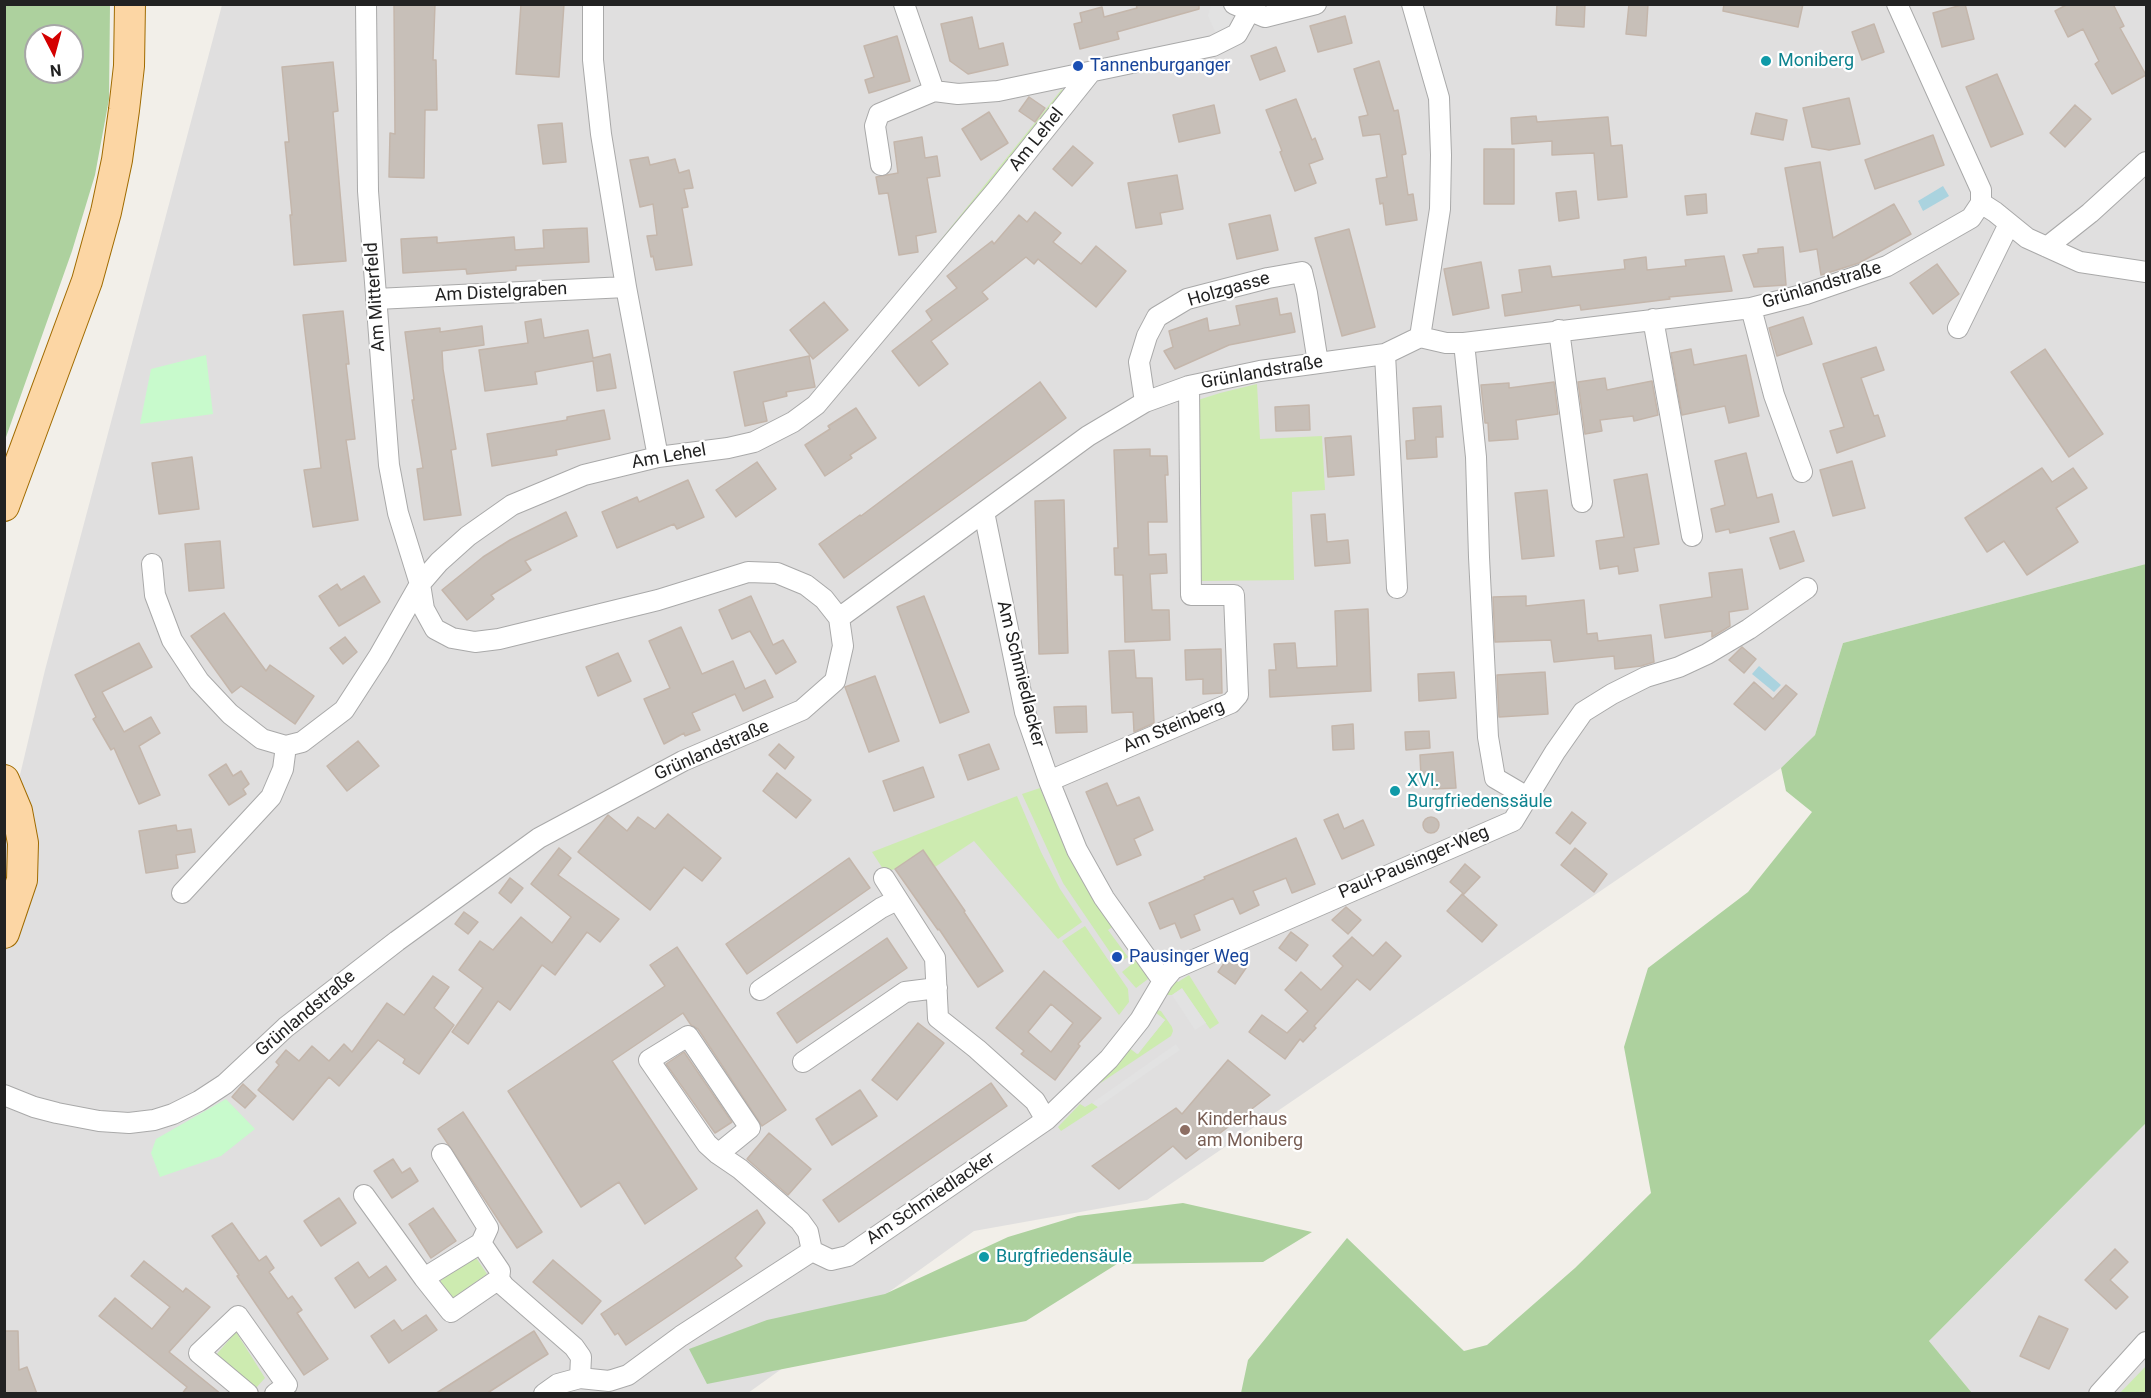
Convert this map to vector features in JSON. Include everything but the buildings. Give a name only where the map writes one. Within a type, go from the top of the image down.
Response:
[{"type":"main road","points":[[4,506],[87,281],[106,212],[117,160],[129,66],[130,4]]},
{"type":"main road","points":[[4,780],[21,826],[23,862],[18,894],[4,933]]},
{"type":"main road","points":[[4,820],[17,842],[23,862]]},
{"type":"street","name":"Am Mitterfeld","points":[[366,4],[368,191],[389,465],[398,513],[420,584]]},
{"type":"street","points":[[593,4],[593,60],[601,134],[626,287],[658,457]]},
{"type":"street","points":[[904,4],[934,91]]},
{"type":"street","points":[[880,165],[875,126],[879,114],[934,91],[958,94],[998,91],[1213,46],[1237,34],[1242,8],[1265,17],[1316,4]]},
{"type":"street","points":[[1412,4],[1439,98],[1441,155],[1440,209],[1420,337]]},
{"type":"street","points":[[1897,4],[1981,190],[1981,203],[2027,238],[2080,262],[2146,272]]},
{"type":"street","name":"Am Lehel","points":[[286,746],[302,742],[344,710],[379,656],[420,584],[439,562],[468,536],[512,505],[584,475],[658,457],[728,448],[754,442],[793,422],[816,405],[995,192],[1091,72]]},
{"type":"street","points":[[2047,247],[2090,213],[2146,162]]},
{"type":"street","name":"Grünlandstraße","points":[[4,1095],[57,1113],[99,1121],[129,1123],[164,1117],[199,1101],[225,1084],[286,1027],[397,940],[540,838],[683,761],[802,711],[835,681],[843,646],[839,618],[1088,436],[1145,402],[1213,380],[1260,370],[1385,354],[1420,337],[1446,343],[1464,343],[1751,308],[1806,294],[1887,266],[1971,218],[1981,203]]},
{"type":"street","points":[[1958,328],[2008,224]]},
{"type":"street","name":"Holzgasse","points":[[1145,402],[1139,362],[1147,336],[1157,317],[1187,299],[1268,278],[1302,272],[1318,363]]},
{"type":"street","name":"Am Distelgraben","points":[[376,299],[626,287]]},
{"type":"street","name":"Grünlandstraße","points":[[1751,308],[1774,395],[1802,472]]},
{"type":"street","points":[[1653,319],[1692,536]]},
{"type":"street","points":[[1559,330],[1582,502]]},
{"type":"street","points":[[1464,343],[1476,457],[1479,578],[1488,737],[1495,778],[1529,798]]},
{"type":"street","points":[[1385,354],[1397,588]]},
{"type":"street","name":"Am Steinberg","points":[[1049,781],[1231,703],[1238,695],[1234,595],[1191,595],[1189,387]]},
{"type":"street","name":"Am Schmiedlacker","points":[[812,1251],[831,1260],[848,1256],[1046,1120],[1109,1059],[1140,1020],[1163,981],[1104,898],[1077,850],[1049,781],[1025,712],[984,512]]},
{"type":"street","points":[[152,564],[155,595],[172,640],[200,681],[230,714],[262,739],[286,746],[284,769],[271,797],[182,893]]},
{"type":"street","points":[[420,584],[424,609],[435,629],[452,638],[475,642],[499,639],[658,600],[748,572],[777,573],[806,585],[824,599],[839,618]]},
{"type":"street","name":"Paul-Pausinger-Weg","points":[[1163,981],[1173,969],[1182,964],[1513,821],[1555,752],[1583,712],[1646,677],[1679,667],[1707,654],[1749,629],[1807,588]]},
{"type":"street","points":[[884,878],[935,958],[938,1018],[977,1049],[1035,1101],[1046,1120]]},
{"type":"street","points":[[760,990],[881,908],[897,900]]},
{"type":"street","points":[[803,1062],[905,992],[937,988]]},
{"type":"street","points":[[544,1394],[558,1384],[580,1378],[609,1382],[628,1375],[681,1336],[812,1251],[808,1232],[800,1221],[740,1169],[718,1154],[707,1144],[649,1060],[688,1036],[750,1128],[718,1154]]},
{"type":"street","points":[[424,1278],[481,1243],[488,1228],[442,1154]]},
{"type":"street","points":[[364,1195],[451,1312],[499,1279],[500,1271],[481,1243]]},
{"type":"street","points":[[499,1279],[574,1347],[581,1357],[580,1378]]},
{"type":"street","points":[[248,1394],[199,1353],[238,1316],[287,1385],[275,1394]]},
{"type":"street","points":[[2098,1394],[2146,1342]]},
{"type":"shaded area","points":[[222,5],[2146,5],[2146,564],[1843,643],[1815,735],[1781,768],[1147,1200],[974,1231],[748,1393],[5,1394],[5,838],[45,670]]},
{"type":"shaded area","points":[[1211,5],[1226,5],[1233,15],[1229,27],[1216,34],[1208,16]]},
{"type":"shaded area","points":[[1182,988],[1206,1023],[1195,1030],[1172,995]]},
{"type":"shaded area","points":[[1156,1013],[1165,1020],[1138,1054],[1128,1047]]},
{"type":"shaded area","points":[[1176,1044],[1180,1050],[1098,1107],[1092,1103]]},
{"type":"shaded area","points":[[2146,1123],[2146,1393],[1972,1393],[1929,1341]]},
{"type":"green space","points":[[5,4],[110,5],[109,99],[95,175],[72,251],[5,440]]},
{"type":"green space","points":[[1062,89],[1064,92],[924,271],[922,263]]},
{"type":"green space","points":[[206,355],[213,414],[140,424],[151,369]]},
{"type":"green space","points":[[1257,384],[1260,439],[1322,436],[1325,490],[1292,492],[1294,580],[1199,581],[1198,400]]},
{"type":"green space","points":[[2146,564],[2146,1123],[1929,1341],[1972,1393],[1241,1393],[1248,1360],[1347,1238],[1464,1351],[1487,1345],[1575,1268],[1651,1193],[1624,1047],[1648,968],[1748,892],[1812,812],[1786,791],[1781,768],[1815,735],[1843,643]]},
{"type":"green space","points":[[1040,788],[1066,847],[1115,925],[1108,930],[1128,957],[1118,964],[1063,883],[1022,794]]},
{"type":"green space","points":[[1017,796],[1060,889],[1082,922],[1058,939],[974,841],[935,867],[923,850],[895,869],[885,872],[872,852]]},
{"type":"green space","points":[[1085,926],[1128,989],[1129,1002],[1119,1015],[1062,941]]},
{"type":"green space","points":[[1138,959],[1148,979],[1136,988],[1122,972]]},
{"type":"green space","points":[[1189,975],[1219,1023],[1210,1029],[1182,989],[1172,995],[1164,995],[1173,978],[1178,982]]},
{"type":"green space","points":[[1157,1010],[1161,1011],[1172,1027],[1171,1036],[1099,1084],[1128,1047],[1137,1054],[1165,1020],[1156,1013]]},
{"type":"green space","points":[[226,1099],[255,1129],[221,1156],[160,1177],[151,1153],[156,1139]]},
{"type":"green space","points":[[1092,1103],[1098,1107],[1061,1131],[1058,1127],[1080,1104],[1085,1107]]},
{"type":"green space","points":[[1183,1203],[1312,1232],[1263,1262],[1117,1264],[1026,1321],[707,1384],[689,1349],[767,1320],[885,1294],[1008,1237],[1078,1216]]},
{"type":"green space","points":[[475,1256],[487,1274],[452,1299],[440,1281]]},
{"type":"green space","points":[[236,1332],[265,1378],[256,1388],[216,1355]]},
{"type":"green space","points":[[2146,1366],[2146,1393],[2120,1393]]},
{"type":"water","points":[[1943,186],[1949,196],[1923,211],[1918,201]]},
{"type":"water","points":[[1759,666],[1781,685],[1774,692],[1752,674]]},
{"type":"place","name":"Moniberg","points":[[1766,61]]},
{"type":"place","name":"Tannenburganger","points":[[1078,66]]},
{"type":"place","name":"XVI. Burgfriedenssäule","points":[[1395,791]]},
{"type":"place","name":"Pausinger Weg","points":[[1117,957]]},
{"type":"place","name":"Kinderhaus am Moniberg","points":[[1185,1130]]},
{"type":"place","name":"Burgfriedensäule","points":[[984,1257]]}]
